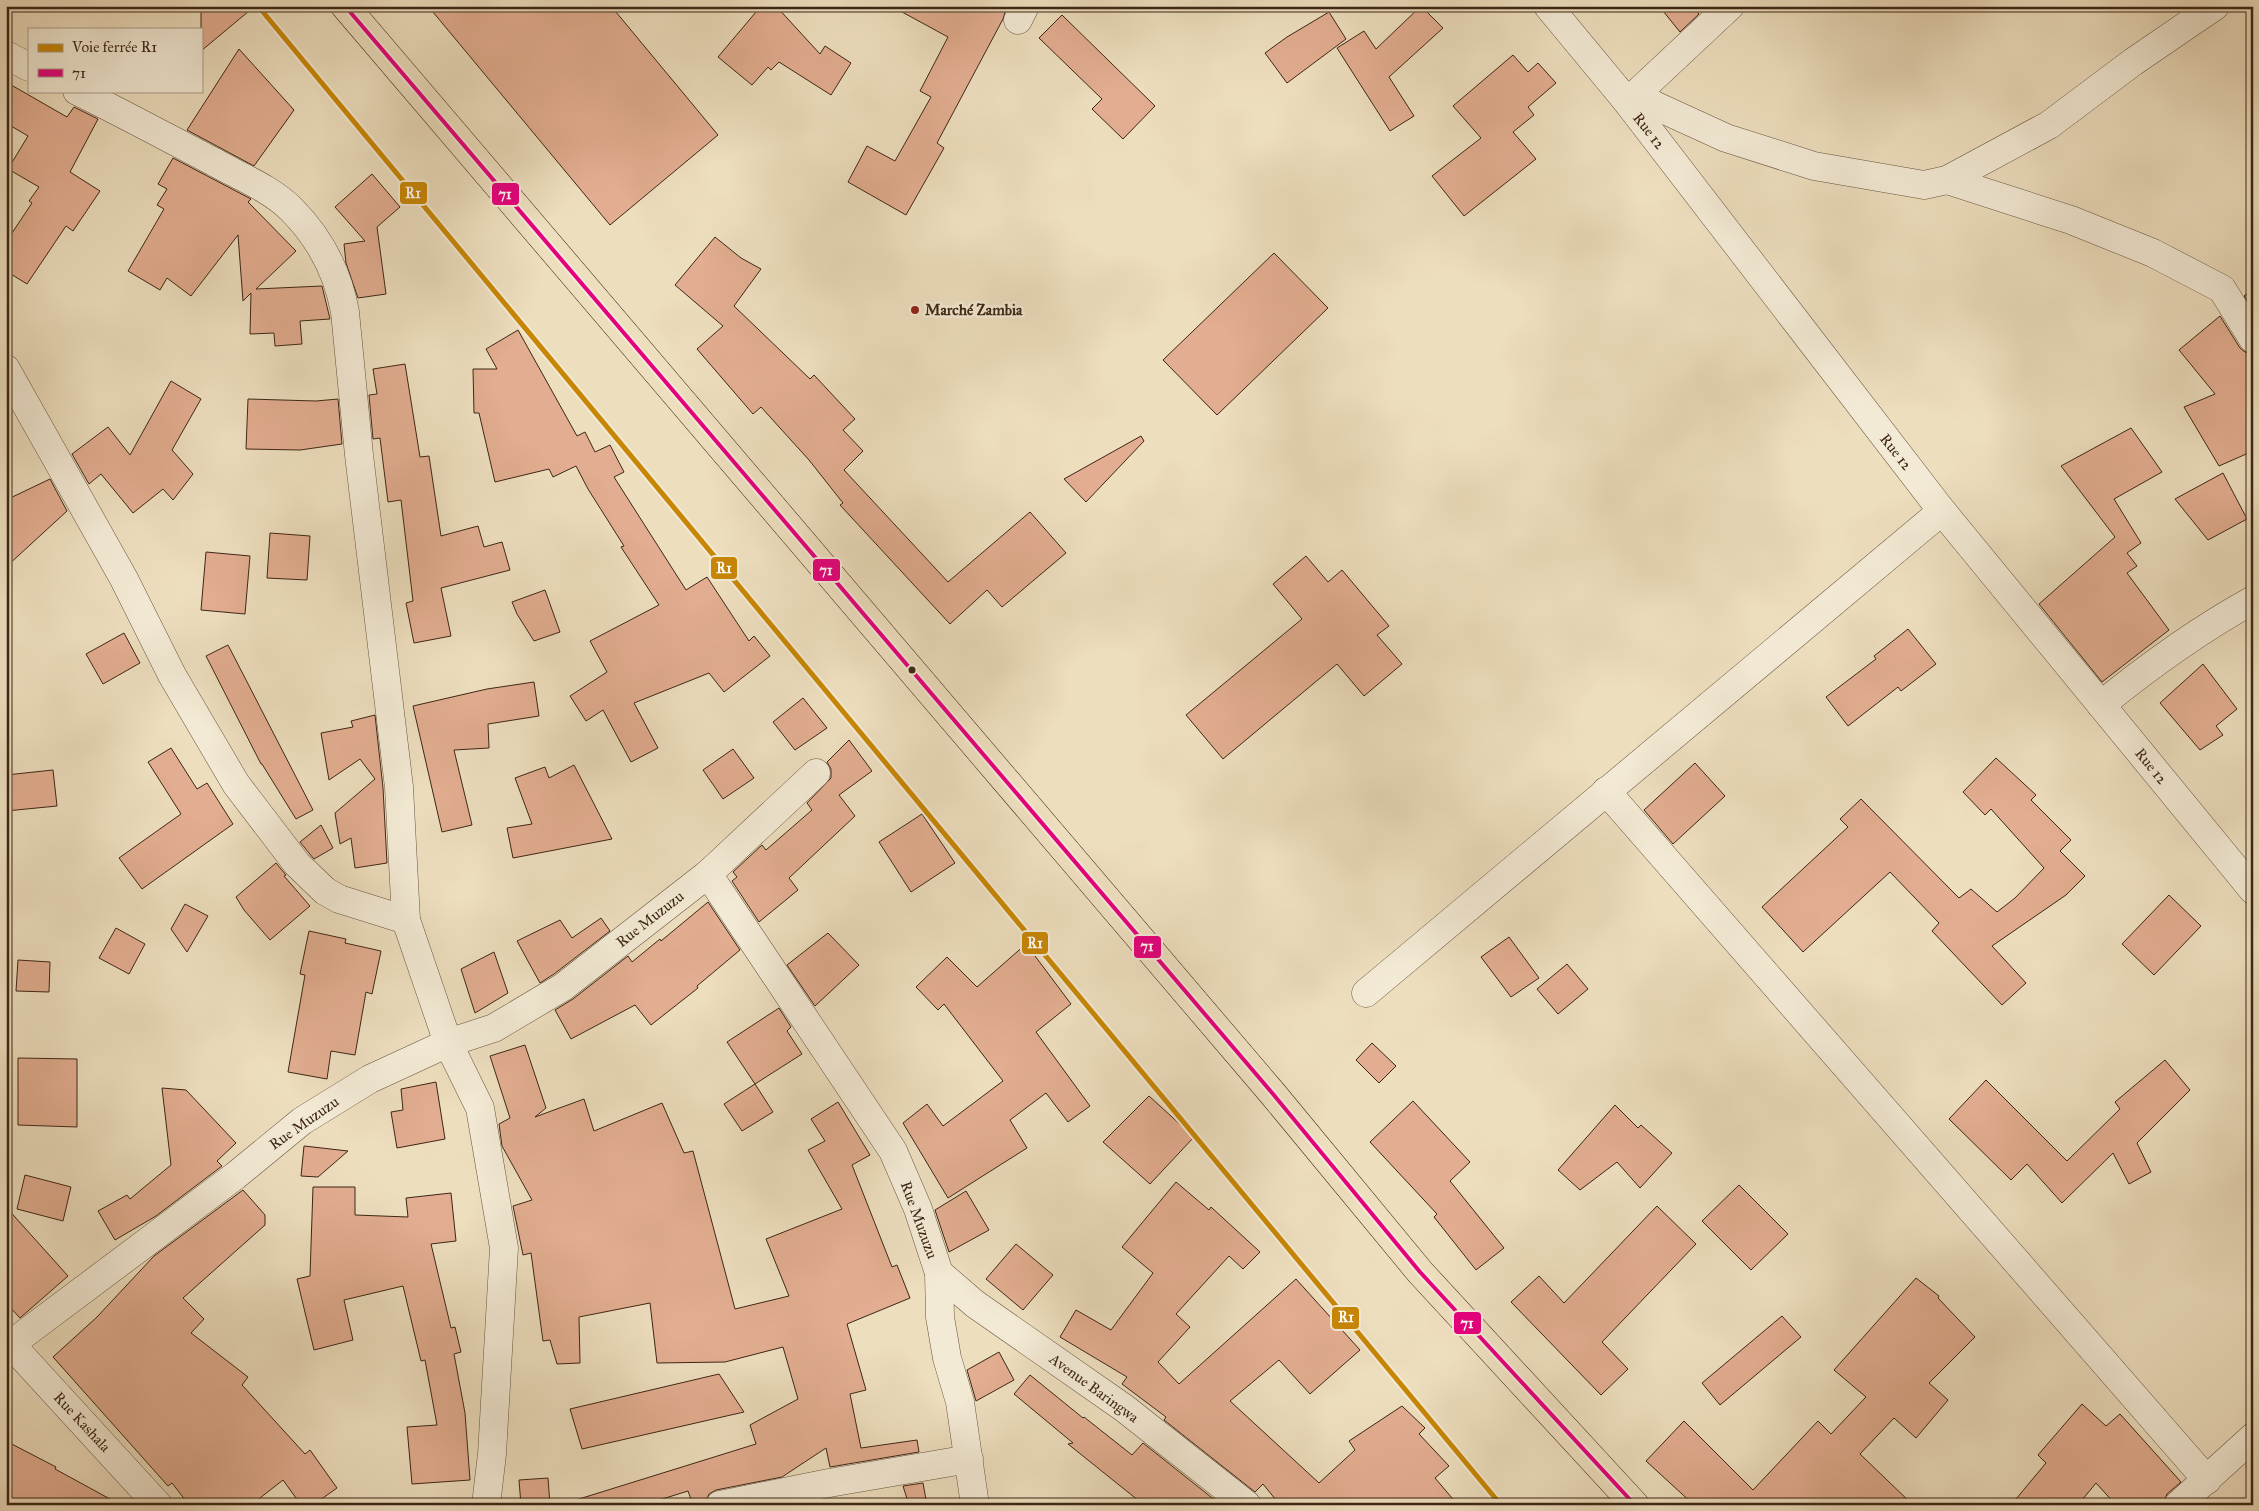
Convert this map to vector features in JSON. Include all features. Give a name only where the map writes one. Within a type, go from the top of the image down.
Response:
[{"type":"main road","points":[[344,6],[1273,1094],[1420,1272],[1635,1505]]},
{"type":"street","name":"Rue 12","points":[[1548,6],[1631,97],[1942,510],[2253,890]]},
{"type":"street","points":[[1730,6],[1631,97],[1656,106],[1726,138],[1814,166],[1924,185],[1947,180],[2049,125],[2134,62],[2215,6]]},
{"type":"street","points":[[6,55],[28,66]]},
{"type":"street","points":[[80,92],[262,188],[290,208],[310,232],[333,269],[341,289],[399,787],[406,920],[448,1043],[480,1108],[504,1248],[495,1416],[486,1505]]},
{"type":"street","points":[[1947,180],[2071,220],[2153,253],[2222,289],[2253,340]]},
{"type":"street","points":[[6,369],[124,579],[172,675],[236,784],[297,864],[318,885],[339,899],[406,920]]},
{"type":"street","points":[[1366,993],[1942,510]]},
{"type":"street","points":[[2101,705],[2170,651],[2208,625],[2253,600]]},
{"type":"street","points":[[708,874],[816,773]]},
{"type":"street","points":[[1606,791],[2207,1480]]},
{"type":"street","name":"Rue Muzuzu","points":[[9,1341],[235,1176],[274,1142],[302,1121],[370,1080],[448,1043],[494,1028],[535,1005],[562,987],[708,874],[893,1151],[918,1209],[939,1274],[940,1317],[947,1358],[960,1402],[975,1505]]},
{"type":"street","name":"Avenue Baringwa","points":[[939,1274],[975,1304],[1124,1408],[1247,1505]]},
{"type":"street","name":"Rue Kashala","points":[[9,1341],[146,1499]]},
{"type":"street","points":[[2178,1505],[2253,1437]]},
{"type":"street","points":[[720,1505],[829,1482],[969,1459]]},
{"type":"building","points":[[201,6],[255,6],[202,50]]},
{"type":"building","points":[[428,6],[611,6],[718,135],[610,225]]},
{"type":"building","points":[[761,6],[776,6],[820,54],[825,46],[851,63],[831,95],[779,62],[771,70],[768,67],[752,85],[718,57]]},
{"type":"building","points":[[891,6],[1007,6],[1003,19],[937,143],[944,148],[906,215],[848,182],[867,146],[895,161],[931,97],[920,91],[948,37]]},
{"type":"building","points":[[1421,6],[1443,28],[1389,77],[1414,116],[1390,131],[1337,48],[1364,31],[1376,49]]},
{"type":"building","points":[[1659,6],[1692,6],[1699,14],[1680,32]]},
{"type":"building","points":[[1329,12],[1346,39],[1287,83],[1265,53],[1287,37]]},
{"type":"building","points":[[1062,15],[1155,106],[1123,139],[1092,109],[1102,99],[1039,38]]},
{"type":"building","points":[[239,49],[294,110],[254,166],[187,130]]},
{"type":"building","points":[[1513,55],[1528,72],[1538,63],[1556,83],[1528,107],[1534,115],[1513,132],[1536,159],[1464,216],[1432,176],[1481,138],[1453,106]]},
{"type":"building","points":[[6,82],[67,117],[74,107],[98,119],[70,172],[100,191],[73,231],[66,226],[27,284],[6,271],[6,242],[32,203],[29,201],[39,187],[8,169],[28,136],[6,123]]},
{"type":"building","points":[[173,158],[251,199],[248,202],[296,251],[256,289],[322,286],[330,319],[300,321],[302,344],[275,346],[274,333],[250,334],[251,293],[243,301],[238,235],[191,296],[167,278],[160,290],[128,271],[164,209],[157,205],[167,189],[158,184]]},
{"type":"building","points":[[372,174],[400,207],[377,227],[386,294],[358,298],[346,263],[344,244],[365,241],[335,207]]},
{"type":"building","points":[[715,237],[741,258],[761,269],[734,306],[810,379],[814,375],[855,419],[843,430],[863,451],[844,470],[948,582],[1030,512],[1066,553],[1002,607],[987,590],[950,624],[840,505],[843,503],[809,460],[761,407],[753,414],[697,349],[723,326],[675,285]]},
{"type":"building","points":[[1274,253],[1328,308],[1217,415],[1163,360]]},
{"type":"building","points":[[2253,289],[2253,309],[2244,296]]},
{"type":"building","points":[[2220,316],[2240,348],[2253,355],[2253,451],[2219,466],[2184,407],[2215,394],[2179,350]]},
{"type":"building","points":[[518,330],[577,436],[585,432],[595,452],[610,445],[624,472],[614,477],[686,590],[707,577],[749,641],[754,636],[770,656],[724,692],[709,673],[634,703],[658,748],[631,762],[603,710],[586,721],[570,696],[607,672],[590,641],[659,605],[621,547],[624,546],[588,489],[576,466],[553,477],[549,469],[495,482],[479,413],[474,413],[473,369],[497,369],[486,349]]},
{"type":"building","points":[[405,364],[420,457],[429,456],[441,536],[478,526],[484,547],[502,542],[510,570],[441,588],[451,636],[414,643],[406,603],[413,601],[401,500],[388,502],[380,438],[373,439],[369,395],[377,394],[373,369]]},
{"type":"building","points":[[171,381],[201,399],[172,450],[193,474],[173,500],[163,489],[133,513],[101,474],[89,484],[72,454],[108,427],[130,455]]},
{"type":"building","points":[[248,399],[316,401],[338,399],[342,444],[300,450],[246,449]]},
{"type":"building","points":[[2131,428],[2162,472],[2114,499],[2141,543],[2127,553],[2137,566],[2127,573],[2169,630],[2102,682],[2039,604],[2115,537],[2061,466]]},
{"type":"building","points":[[1141,436],[1144,441],[1086,502],[1064,479]]},
{"type":"building","points":[[2223,473],[2247,519],[2208,540],[2175,499]]},
{"type":"building","points":[[50,479],[67,511],[6,567],[6,500]]},
{"type":"building","points":[[270,533],[310,536],[307,580],[267,578]]},
{"type":"building","points":[[206,552],[250,556],[245,614],[201,610]]},
{"type":"building","points":[[1306,556],[1328,582],[1342,570],[1389,626],[1377,635],[1402,664],[1364,696],[1337,664],[1223,759],[1186,715],[1302,619],[1273,584]]},
{"type":"building","points":[[545,590],[560,632],[534,641],[517,614],[512,602]]},
{"type":"building","points":[[1908,629],[1936,664],[1901,691],[1898,687],[1848,726],[1826,697],[1876,659],[1874,656]]},
{"type":"building","points":[[124,633],[140,663],[103,684],[86,654]]},
{"type":"building","points":[[228,645],[313,810],[296,819],[261,764],[206,656]]},
{"type":"building","points":[[2203,664],[2237,709],[2216,726],[2223,735],[2200,750],[2160,703]]},
{"type":"building","points":[[534,682],[539,716],[488,724],[489,748],[454,750],[472,825],[442,832],[413,706],[487,689]]},
{"type":"building","points":[[803,698],[827,728],[795,750],[773,722]]},
{"type":"building","points":[[375,715],[383,788],[387,863],[355,868],[351,838],[340,844],[335,813],[375,779],[360,759],[329,780],[321,733],[353,727],[351,721]]},
{"type":"building","points":[[849,740],[872,771],[839,795],[855,816],[789,878],[798,890],[759,922],[732,881],[737,877],[733,872],[762,845],[766,850],[812,810],[807,803],[831,778],[831,769],[827,762]]},
{"type":"building","points":[[171,748],[197,789],[207,783],[233,824],[142,889],[119,858],[181,814],[148,762]]},
{"type":"building","points":[[733,749],[754,778],[723,799],[703,770]]},
{"type":"building","points":[[1996,758],[2036,795],[2031,800],[2071,840],[2060,851],[2085,876],[2066,895],[1992,946],[2026,983],[2002,1005],[1932,931],[1939,923],[1890,872],[1803,952],[1762,907],[1848,827],[1840,819],[1861,799],[1959,898],[1971,889],[1997,912],[2015,898],[2044,868],[1991,809],[1985,815],[1963,792]]},
{"type":"building","points":[[1695,763],[1725,796],[1673,844],[1644,810]]},
{"type":"building","points":[[574,765],[612,839],[513,858],[507,828],[532,824],[515,778],[545,767],[549,778]]},
{"type":"building","points":[[53,770],[57,806],[6,811],[6,775]]},
{"type":"building","points":[[922,814],[955,863],[911,892],[879,842]]},
{"type":"building","points":[[321,825],[333,848],[314,859],[300,842]]},
{"type":"building","points":[[276,863],[286,875],[284,876],[310,906],[270,940],[244,910],[236,897]]},
{"type":"building","points":[[2169,895],[2201,926],[2154,975],[2122,944]]},
{"type":"building","points":[[708,902],[740,950],[697,986],[698,988],[651,1025],[635,1005],[571,1039],[555,1010],[573,999],[628,956],[632,962]]},
{"type":"building","points":[[185,904],[208,916],[187,952],[171,929]]},
{"type":"building","points":[[601,918],[610,931],[540,983],[517,941],[560,920],[572,938]]},
{"type":"building","points":[[116,928],[145,944],[129,974],[99,958]]},
{"type":"building","points":[[309,931],[346,939],[345,943],[381,951],[372,994],[366,992],[355,1055],[331,1051],[327,1079],[288,1072],[305,975],[300,974]]},
{"type":"building","points":[[828,933],[859,965],[815,1006],[787,965]]},
{"type":"building","points":[[1509,937],[1539,978],[1511,997],[1481,957]]},
{"type":"building","points":[[1026,944],[1071,1004],[1036,1032],[1090,1106],[1068,1122],[1046,1093],[1010,1120],[1027,1148],[948,1198],[903,1123],[927,1104],[943,1126],[1003,1081],[944,1004],[938,1010],[916,987],[947,957],[977,987]]},
{"type":"building","points":[[494,952],[508,993],[475,1013],[461,969]]},
{"type":"building","points":[[18,960],[50,962],[49,992],[16,991]]},
{"type":"building","points":[[1567,964],[1588,989],[1558,1014],[1537,989]]},
{"type":"building","points":[[779,1008],[791,1027],[787,1031],[802,1054],[755,1084],[727,1042]]},
{"type":"building","points":[[1372,1043],[1396,1066],[1379,1083],[1356,1060]]},
{"type":"building","points":[[525,1045],[546,1108],[535,1117],[584,1099],[594,1131],[662,1103],[684,1153],[693,1151],[735,1309],[789,1296],[766,1239],[842,1209],[808,1150],[825,1141],[811,1119],[838,1102],[870,1155],[852,1165],[892,1267],[897,1265],[910,1298],[847,1324],[866,1390],[850,1394],[861,1448],[917,1440],[919,1452],[830,1467],[826,1448],[782,1477],[716,1490],[709,1494],[705,1504],[702,1505],[693,1505],[688,1491],[643,1505],[579,1505],[579,1499],[756,1444],[750,1425],[798,1399],[783,1347],[725,1362],[657,1363],[650,1303],[579,1317],[580,1363],[557,1364],[550,1340],[543,1341],[531,1253],[523,1255],[513,1206],[532,1200],[502,1146],[499,1124],[510,1118],[490,1056]]},
{"type":"building","points":[[18,1058],[77,1059],[77,1127],[18,1125]]},
{"type":"building","points":[[2165,1060],[2190,1090],[2137,1143],[2151,1172],[2129,1184],[2113,1153],[2062,1203],[2027,1164],[2011,1180],[1949,1119],[1986,1080],[2067,1161],[2120,1109],[2115,1102]]},
{"type":"building","points":[[436,1082],[445,1139],[397,1148],[391,1112],[403,1110],[401,1089]]},
{"type":"building","points":[[755,1084],[773,1112],[742,1131],[724,1104]]},
{"type":"building","points":[[162,1088],[186,1090],[236,1143],[217,1161],[222,1166],[156,1216],[115,1240],[98,1211],[127,1195],[130,1199],[171,1165]]},
{"type":"building","points":[[1149,1096],[1194,1137],[1150,1184],[1103,1142]]},
{"type":"building","points":[[1413,1101],[1470,1162],[1450,1181],[1504,1248],[1476,1270],[1434,1217],[1437,1214],[1370,1142]]},
{"type":"building","points":[[1615,1105],[1638,1128],[1641,1125],[1672,1153],[1640,1188],[1617,1162],[1580,1190],[1558,1170]]},
{"type":"building","points":[[304,1146],[348,1151],[318,1177],[301,1176]]},
{"type":"building","points":[[25,1175],[71,1187],[63,1221],[17,1209]]},
{"type":"building","points":[[1176,1182],[1209,1210],[1211,1207],[1260,1252],[1243,1269],[1229,1256],[1176,1314],[1190,1327],[1158,1362],[1179,1384],[1296,1279],[1360,1350],[1310,1394],[1279,1360],[1230,1401],[1319,1483],[1355,1450],[1349,1441],[1402,1406],[1425,1428],[1419,1434],[1449,1466],[1435,1478],[1458,1505],[1280,1505],[1263,1484],[1255,1492],[1164,1420],[1166,1417],[1122,1384],[1127,1377],[1060,1337],[1076,1310],[1111,1330],[1153,1273],[1122,1247]]},
{"type":"building","points":[[1739,1185],[1788,1234],[1751,1270],[1702,1221]]},
{"type":"building","points":[[313,1187],[355,1187],[355,1215],[408,1217],[406,1198],[451,1193],[456,1241],[431,1244],[451,1328],[455,1327],[461,1352],[454,1354],[465,1413],[470,1480],[412,1484],[407,1427],[437,1425],[425,1360],[421,1361],[403,1286],[344,1300],[353,1340],[314,1350],[297,1279],[310,1276]]},
{"type":"building","points":[[243,1190],[265,1215],[265,1225],[183,1298],[204,1319],[191,1333],[248,1377],[242,1385],[305,1454],[310,1450],[337,1488],[313,1505],[301,1505],[283,1480],[251,1505],[189,1505],[172,1483],[168,1486],[53,1357],[97,1317],[154,1256]]},
{"type":"building","points":[[966,1191],[989,1230],[949,1252],[935,1210]]},
{"type":"building","points":[[1657,1206],[1696,1244],[1602,1342],[1628,1369],[1601,1395],[1511,1302],[1539,1276],[1564,1303]]},
{"type":"building","points":[[6,1207],[68,1276],[20,1318],[6,1303]]},
{"type":"building","points":[[1016,1244],[1053,1275],[1023,1310],[986,1279]]},
{"type":"building","points":[[1916,1278],[1939,1296],[1938,1298],[1975,1337],[1929,1383],[1948,1400],[1916,1438],[1894,1418],[1860,1454],[1913,1505],[1694,1505],[1646,1461],[1684,1421],[1753,1490],[1818,1421],[1831,1434],[1866,1397],[1834,1370]]},
{"type":"building","points":[[1782,1316],[1801,1337],[1720,1405],[1702,1383]]},
{"type":"building","points":[[999,1352],[1014,1380],[976,1401],[967,1370]]},
{"type":"building","points":[[719,1374],[744,1412],[582,1449],[570,1409]]},
{"type":"building","points":[[1030,1375],[1132,1455],[1143,1443],[1221,1505],[1144,1505],[1068,1444],[1073,1443],[1014,1394]]},
{"type":"building","points":[[2082,1404],[2106,1426],[2120,1414],[2181,1482],[2167,1494],[2163,1505],[2116,1505],[2096,1483],[2078,1505],[2011,1505],[2046,1463],[2038,1455]]},
{"type":"building","points":[[6,1441],[56,1467],[55,1469],[121,1505],[6,1505]]},
{"type":"building","points":[[548,1478],[550,1505],[521,1505],[519,1480]]},
{"type":"building","points":[[923,1483],[927,1505],[909,1505],[903,1486]]},
{"type":"rail line","name":"R1","points":[[258,6],[1501,1505]]},
{"type":"transit line","name":"71","points":[[345,6],[1273,1094],[1420,1272],[1635,1505]]},
{"type":"place","name":"Marché Zambia","points":[[915,310]]}]
